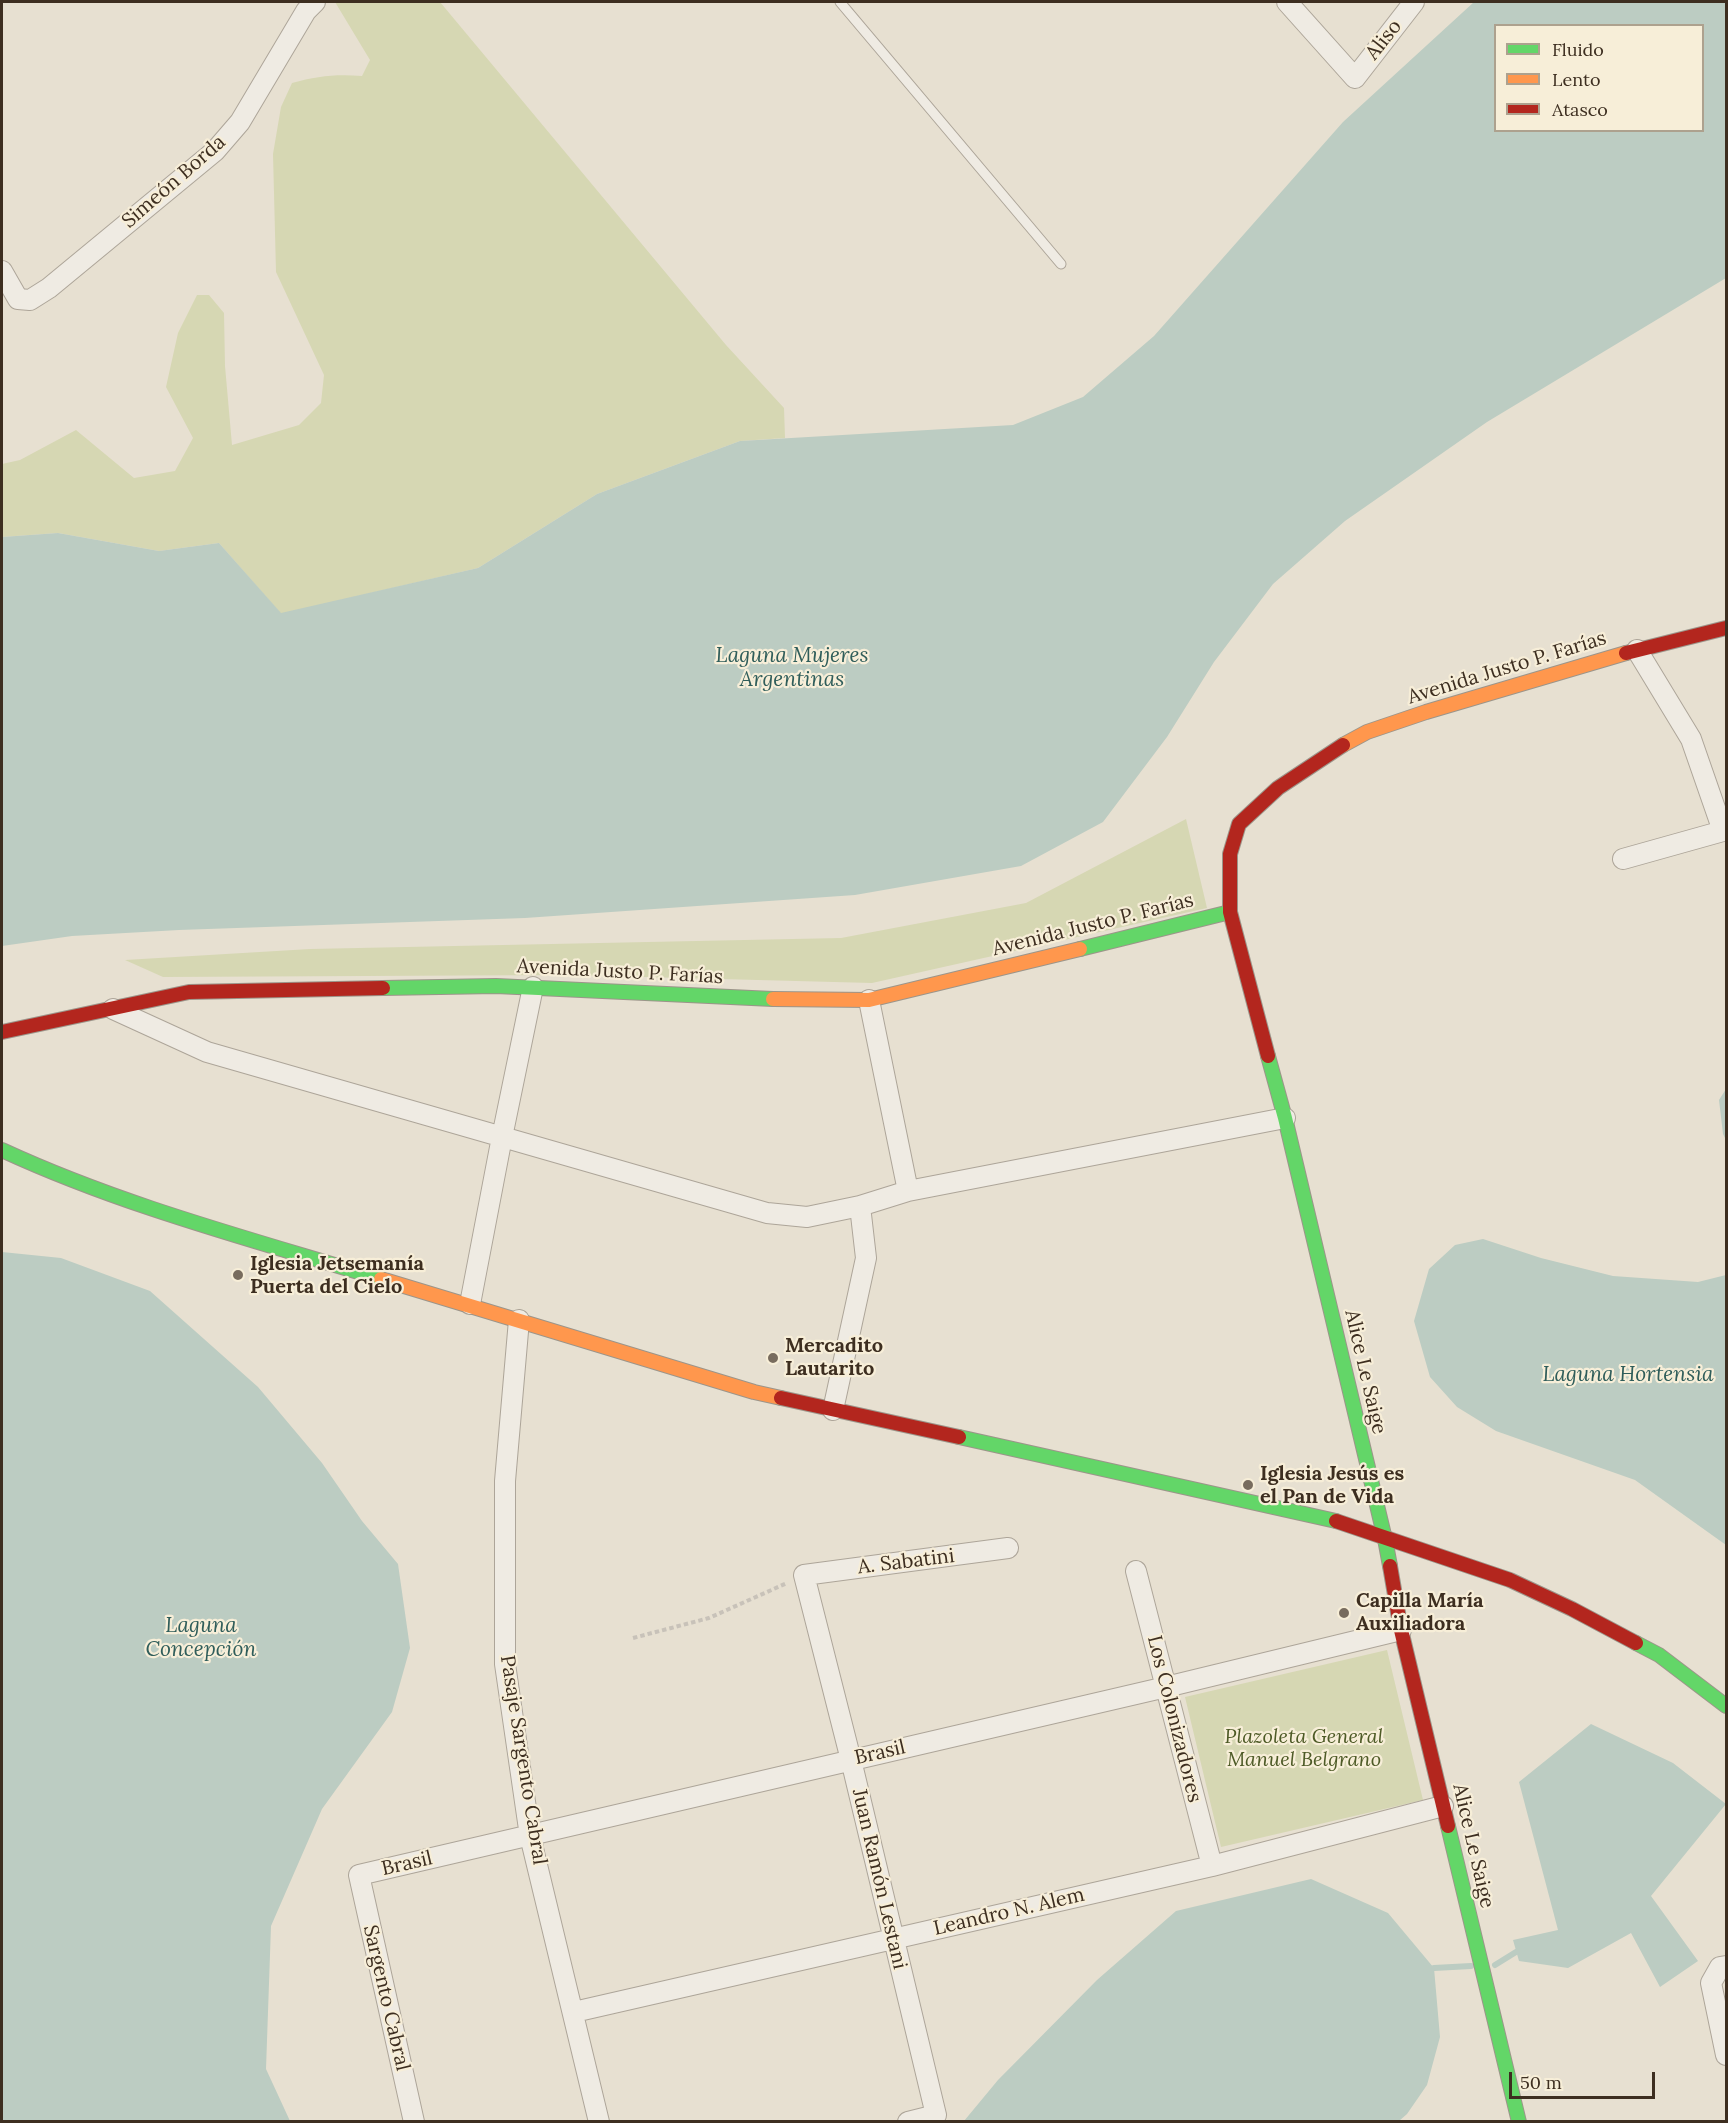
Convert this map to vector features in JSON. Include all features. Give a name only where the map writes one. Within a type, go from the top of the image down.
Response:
[{"type":"street","name":"Simeón Borda","points":[[2,271],[18,299],[30,300],[49,288],[216,150],[240,122],[306,11],[315,2]]},
{"type":"street","name":"Aliso","points":[[1287,2],[1355,78],[1414,2]]},
{"type":"street","name":"Avenida Justo P. Farías","points":[[1278,788],[1367,732],[1426,712],[1637,650],[1726,628]]},
{"type":"street","points":[[1623,859],[1723,831],[1691,739],[1637,650]]},
{"type":"street","name":"Alice Le Saige","points":[[1278,788],[1239,824],[1230,854],[1230,912],[1285,1118],[1385,1539],[1401,1630],[1519,2121]]},
{"type":"street","name":"Avenida Justo P. Farías","points":[[2,1032],[189,992],[496,986],[810,1001],[869,1000],[1230,912]]},
{"type":"street","points":[[470,1304],[533,987]]},
{"type":"street","points":[[869,1000],[908,1191]]},
{"type":"street","points":[[113,1009],[207,1052],[767,1213],[807,1217],[860,1206],[908,1191],[1285,1118]]},
{"type":"street","points":[[2,1150],[50,1172],[190,1221],[470,1304],[754,1392],[1346,1523],[1385,1539],[1510,1580],[1572,1609],[1659,1654],[1726,1706]]},
{"type":"street","points":[[833,1410],[866,1258],[860,1206]]},
{"type":"street","name":"Pasaje Sargento Cabral","points":[[519,1320],[505,1481],[505,1664],[530,1836],[599,2121]]},
{"type":"street","name":"A. Sabatini","points":[[804,1575],[1008,1548]]},
{"type":"street","name":"Los Colonizadores","points":[[1136,1571],[1212,1866]]},
{"type":"street","name":"Juan Ramón Lestani","points":[[804,1575],[936,2115],[908,2121]]},
{"type":"street","name":"Brasil","points":[[359,1875],[1401,1630]]},
{"type":"street","name":"Leandro N. Alem","points":[[574,2012],[1212,1866],[1443,1806]]},
{"type":"street","name":"Sargento Cabral","points":[[359,1875],[414,2121]]},
{"type":"street","points":[[1726,1966],[1720,1967],[1711,1983],[1726,2055]]},
{"type":"lane","points":[[840,2],[1061,264]]},
{"type":"path","points":[[633,1638],[709,1618],[804,1575]]},
{"type":"green space","points":[[335,2],[440,2],[726,345],[784,408],[785,438],[740,441],[597,494],[478,568],[281,614],[219,543],[159,551],[58,533],[2,537],[2,464],[20,460],[76,430],[134,478],[175,471],[193,438],[166,387],[178,333],[197,295],[209,295],[224,313],[225,366],[232,445],[299,425],[321,403],[324,375],[276,272],[273,154],[281,107],[292,83],[327,76],[362,76],[370,60]]},
{"type":"green space","points":[[1186,819],[1207,908],[872,983],[568,975],[163,977],[125,960],[310,949],[841,938],[1026,903]]},
{"type":"green space","name":"Plazoleta General Manuel Belgrano","points":[[1387,1650],[1423,1800],[1221,1847],[1185,1697]]},
{"type":"water","name":"Laguna Mujeres Argentinas","points":[[1474,2],[1726,2],[1726,278],[1487,422],[1345,521],[1273,584],[1214,662],[1167,737],[1103,822],[1021,866],[855,895],[525,918],[72,936],[2,946],[2,537],[58,533],[159,551],[219,543],[281,613],[478,568],[597,494],[740,441],[1013,425],[1083,397],[1154,336],[1343,122]]},
{"type":"water","points":[[1726,1089],[1726,1140],[1723,1134],[1719,1100]]},
{"type":"water","name":"Laguna Hortensia","points":[[1483,1239],[1541,1258],[1613,1276],[1698,1282],[1726,1275],[1726,1545],[1635,1480],[1496,1431],[1457,1407],[1430,1377],[1414,1321],[1429,1269],[1455,1245]]},
{"type":"water","name":"Laguna Concepción","points":[[2,1252],[61,1258],[150,1291],[258,1387],[322,1463],[362,1521],[398,1564],[410,1648],[392,1712],[322,1809],[271,1926],[266,2069],[290,2121],[2,2121]]},
{"type":"water","points":[[1591,1724],[1673,1763],[1726,1804],[1651,1896],[1698,1961],[1660,1987],[1631,1933],[1568,1968],[1519,1961],[1513,1940],[1558,1930],[1519,1782]]},
{"type":"water","points":[[1311,1879],[1388,1913],[1434,1968],[1440,2037],[1427,2085],[1407,2114],[1399,2121],[964,2121],[998,2080],[1097,1980],[1176,1911]]},
{"type":"waterway","points":[[1495,1965],[1516,1952]]},
{"type":"waterway","points":[[1434,1968],[1471,1966]]},
{"type":"traffic: fast","points":[[1080,949],[1230,912]]},
{"type":"traffic: fast","points":[[383,988],[496,986],[773,999]]},
{"type":"traffic: fast","points":[[1268,1056],[1285,1118],[1390,1566]]},
{"type":"traffic: fast","points":[[2,1150],[142,1205],[381,1279]]},
{"type":"traffic: fast","points":[[959,1437],[1336,1521]]},
{"type":"traffic: fast","points":[[1636,1643],[1659,1655],[1726,1706]]},
{"type":"traffic: fast","points":[[1448,1826],[1519,2122]]},
{"type":"traffic: slow","points":[[1343,745],[1367,732],[1426,712],[1626,653]]},
{"type":"traffic: slow","points":[[773,999],[869,1000],[1080,949]]},
{"type":"traffic: slow","points":[[381,1279],[754,1392],[781,1398]]},
{"type":"traffic: jam","points":[[1626,653],[1726,628]]},
{"type":"traffic: jam","points":[[1268,1056],[1230,912],[1230,854],[1239,824],[1278,788],[1343,745]]},
{"type":"traffic: jam","points":[[2,1032],[189,992],[383,988]]},
{"type":"traffic: jam","points":[[781,1398],[959,1437]]},
{"type":"traffic: jam","points":[[1336,1521],[1510,1580],[1636,1643]]},
{"type":"traffic: jam","points":[[1390,1566],[1401,1630],[1448,1826]]},
{"type":"place","name":"Iglesia Jetsemanía Puerta del Cielo","points":[[238,1275]]},
{"type":"place","name":"Mercadito Lautarito","points":[[773,1358]]},
{"type":"place","name":"Iglesia Jesús es el Pan de Vida","points":[[1248,1485]]},
{"type":"place","name":"Capilla María Auxiliadora","points":[[1344,1613]]}]
